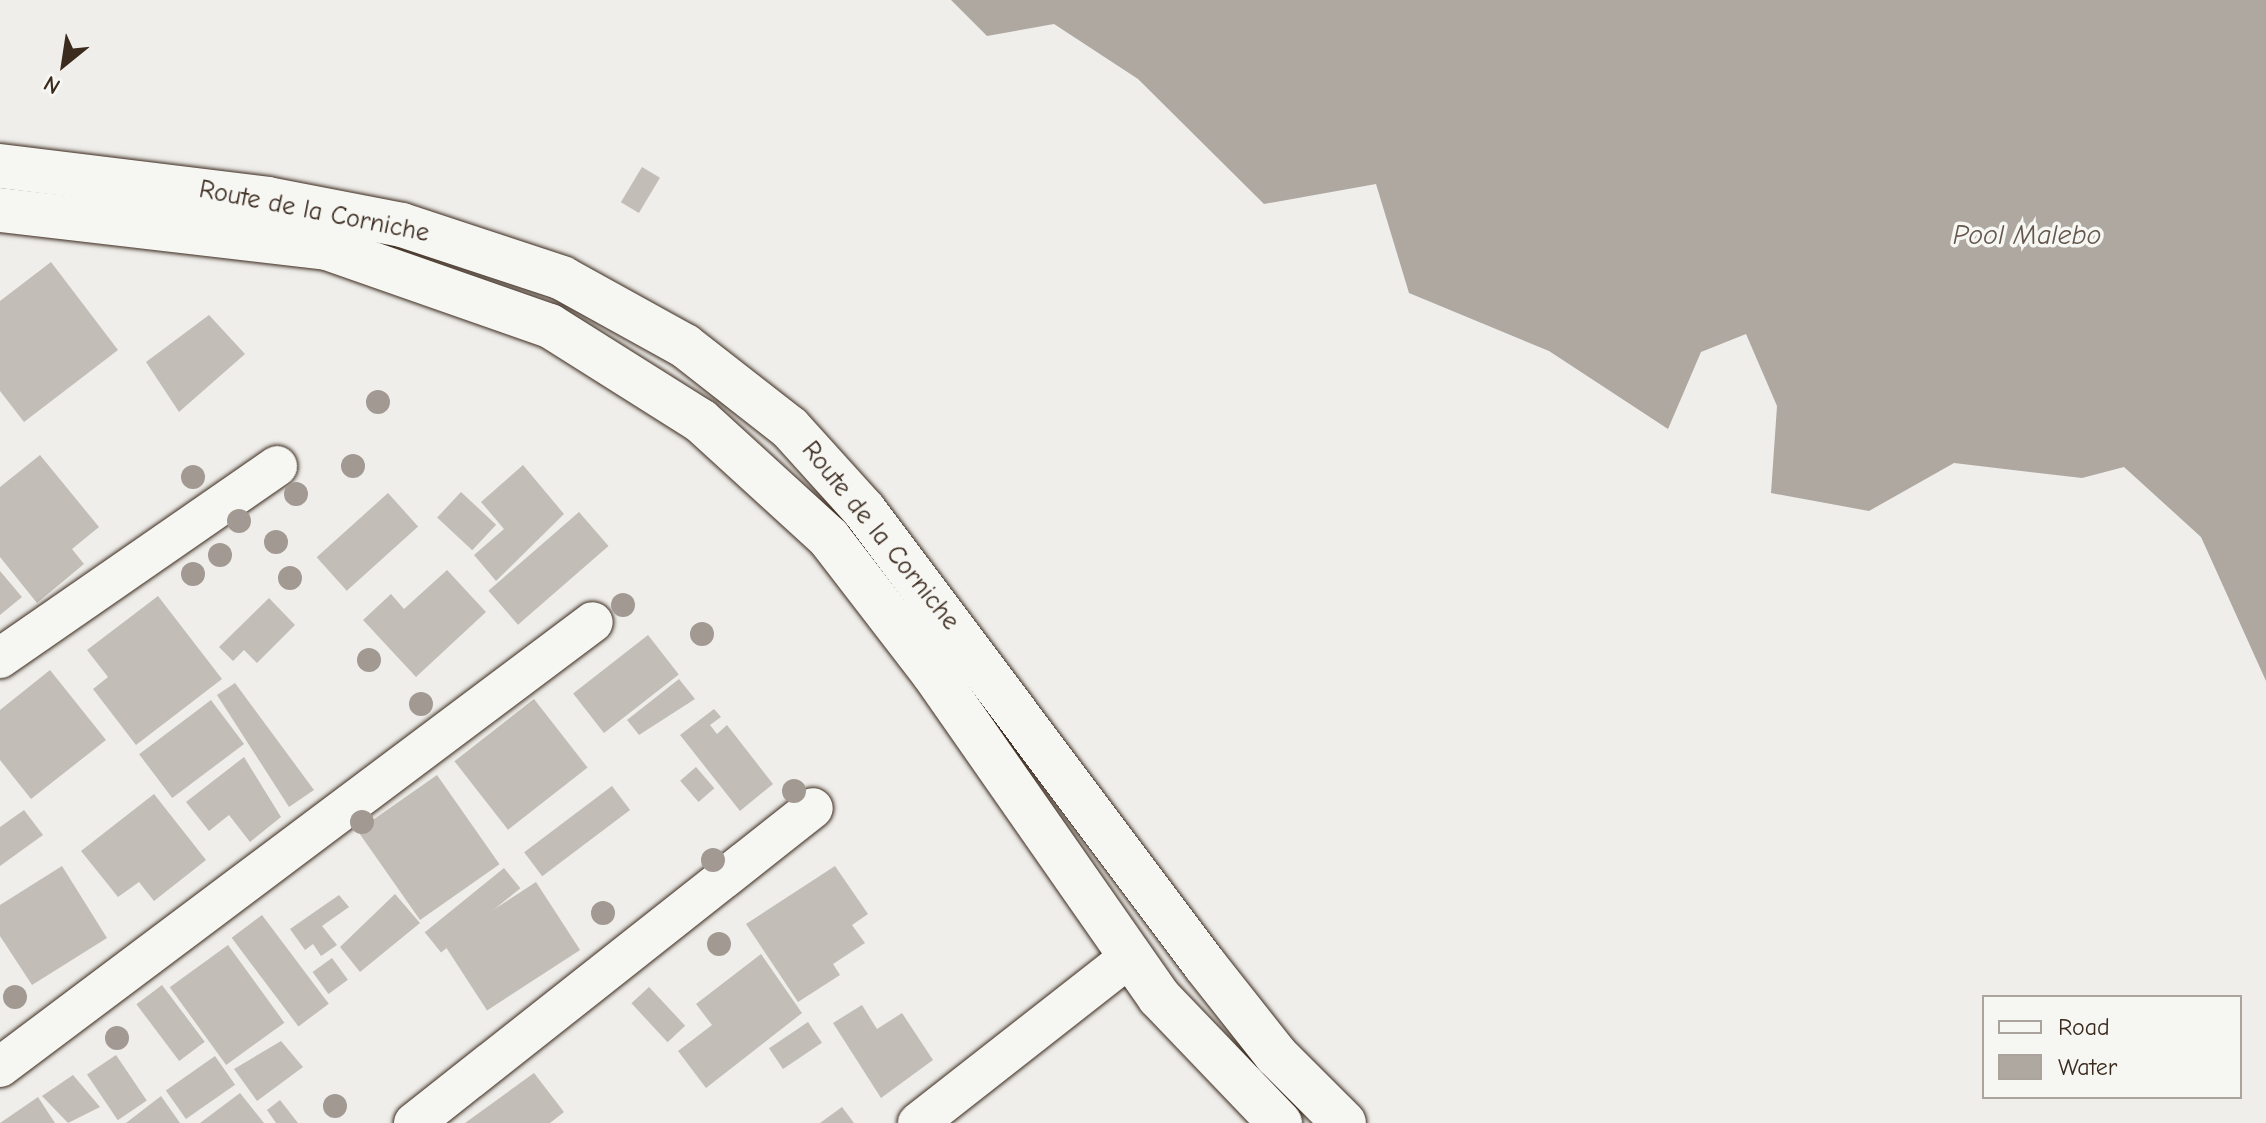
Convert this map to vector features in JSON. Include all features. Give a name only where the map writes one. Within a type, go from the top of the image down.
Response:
[{"type":"main road","name":"Route de la Corniche","points":[[0,166],[268,199],[402,225],[562,278],[685,346],[790,428],[864,510],[1214,977],[1276,1055],[1344,1123]]},
{"type":"main road","name":"Route de la Corniche","points":[[0,210],[327,248],[495,302],[654,388],[829,538],[1159,997],[1280,1123]]},
{"type":"street","points":[[0,658],[277,466]]},
{"type":"street","points":[[0,1067],[593,622]]},
{"type":"street","points":[[414,1123],[813,808]]},
{"type":"street","points":[[918,1123],[1131,956]]},
{"type":"water","name":"Pool Malebo","points":[[951,0],[2266,0],[2266,681],[2201,537],[2124,467],[2082,478],[1954,463],[1869,511],[1771,493],[1777,406],[1746,334],[1701,352],[1668,429],[1549,351],[1409,293],[1376,184],[1264,204],[1138,79],[1054,24],[987,36]]},
{"type":"building","points":[[642,167],[660,178],[639,213],[621,202]]},
{"type":"building","points":[[51,262],[118,350],[24,422],[0,391],[0,301]]},
{"type":"building","points":[[209,315],[245,354],[179,412],[146,362]]},
{"type":"building","points":[[40,455],[99,527],[72,549],[84,564],[37,603],[0,557],[0,487]]},
{"type":"building","points":[[523,465],[564,514],[496,581],[474,555],[504,529],[481,502]]},
{"type":"building","points":[[461,492],[496,525],[472,550],[437,518]]},
{"type":"building","points":[[388,493],[418,526],[347,591],[317,557]]},
{"type":"building","points":[[579,512],[609,546],[518,625],[488,591]]},
{"type":"building","points":[[447,570],[486,612],[416,677],[363,620],[391,594],[404,609]]},
{"type":"building","points":[[0,571],[22,597],[0,615]]},
{"type":"building","points":[[158,596],[222,679],[136,745],[93,689],[108,677],[87,650]]},
{"type":"building","points":[[269,598],[295,625],[257,663],[244,650],[233,661],[219,647]]},
{"type":"building","points":[[648,635],[679,674],[604,733],[573,693]]},
{"type":"building","points":[[50,670],[106,740],[31,799],[0,760],[0,710]]},
{"type":"building","points":[[679,679],[695,699],[639,735],[627,720]]},
{"type":"building","points":[[235,683],[314,790],[289,807],[217,695]]},
{"type":"building","points":[[534,699],[588,768],[508,830],[454,761]]},
{"type":"building","points":[[211,700],[244,744],[172,798],[139,754]]},
{"type":"building","points":[[714,709],[721,717],[710,725],[717,734],[727,725],[773,784],[740,811],[680,735]]},
{"type":"building","points":[[244,757],[281,817],[250,842],[229,815],[209,831],[186,802]]},
{"type":"building","points":[[696,767],[714,788],[699,802],[680,781]]},
{"type":"building","points":[[437,775],[500,864],[420,920],[358,831]]},
{"type":"building","points":[[612,786],[630,810],[542,876],[524,852]]},
{"type":"building","points":[[154,794],[206,860],[154,901],[139,882],[118,897],[81,851]]},
{"type":"building","points":[[24,810],[43,835],[0,866],[0,827]]},
{"type":"building","points":[[62,866],[107,938],[32,985],[0,936],[0,905]]},
{"type":"building","points":[[835,866],[868,914],[852,925],[865,943],[833,964],[840,975],[798,1002],[746,924]]},
{"type":"building","points":[[504,868],[520,888],[441,952],[425,932]]},
{"type":"building","points":[[536,882],[580,950],[487,1010],[443,942]]},
{"type":"building","points":[[395,894],[420,923],[360,972],[340,947]]},
{"type":"building","points":[[339,895],[349,907],[322,926],[337,945],[321,956],[313,944],[305,950],[290,929]]},
{"type":"building","points":[[262,915],[329,1004],[298,1027],[232,938]]},
{"type":"building","points":[[228,945],[284,1023],[226,1065],[170,987]]},
{"type":"building","points":[[761,954],[802,1013],[706,1088],[678,1051],[712,1025],[696,1004]]},
{"type":"building","points":[[332,958],[348,980],[328,994],[313,972]]},
{"type":"building","points":[[162,985],[205,1042],[179,1061],[136,1004]]},
{"type":"building","points":[[649,987],[685,1026],[668,1042],[631,1003]]},
{"type":"building","points":[[862,1005],[877,1029],[902,1013],[933,1060],[881,1098],[833,1023]]},
{"type":"building","points":[[808,1022],[822,1043],[783,1069],[769,1048]]},
{"type":"building","points":[[281,1041],[303,1067],[257,1101],[234,1069]]},
{"type":"building","points":[[116,1055],[147,1101],[118,1120],[87,1075]]},
{"type":"building","points":[[215,1056],[235,1085],[186,1119],[166,1090]]},
{"type":"building","points":[[534,1073],[564,1112],[550,1123],[465,1123]]},
{"type":"building","points":[[73,1075],[100,1107],[68,1123],[42,1096]]},
{"type":"building","points":[[240,1093],[264,1123],[200,1123]]},
{"type":"building","points":[[161,1096],[180,1123],[126,1123]]},
{"type":"building","points":[[38,1097],[55,1123],[0,1123]]},
{"type":"building","points":[[280,1100],[298,1123],[276,1123],[267,1110]]},
{"type":"building","points":[[842,1107],[854,1123],[820,1123]]}]
